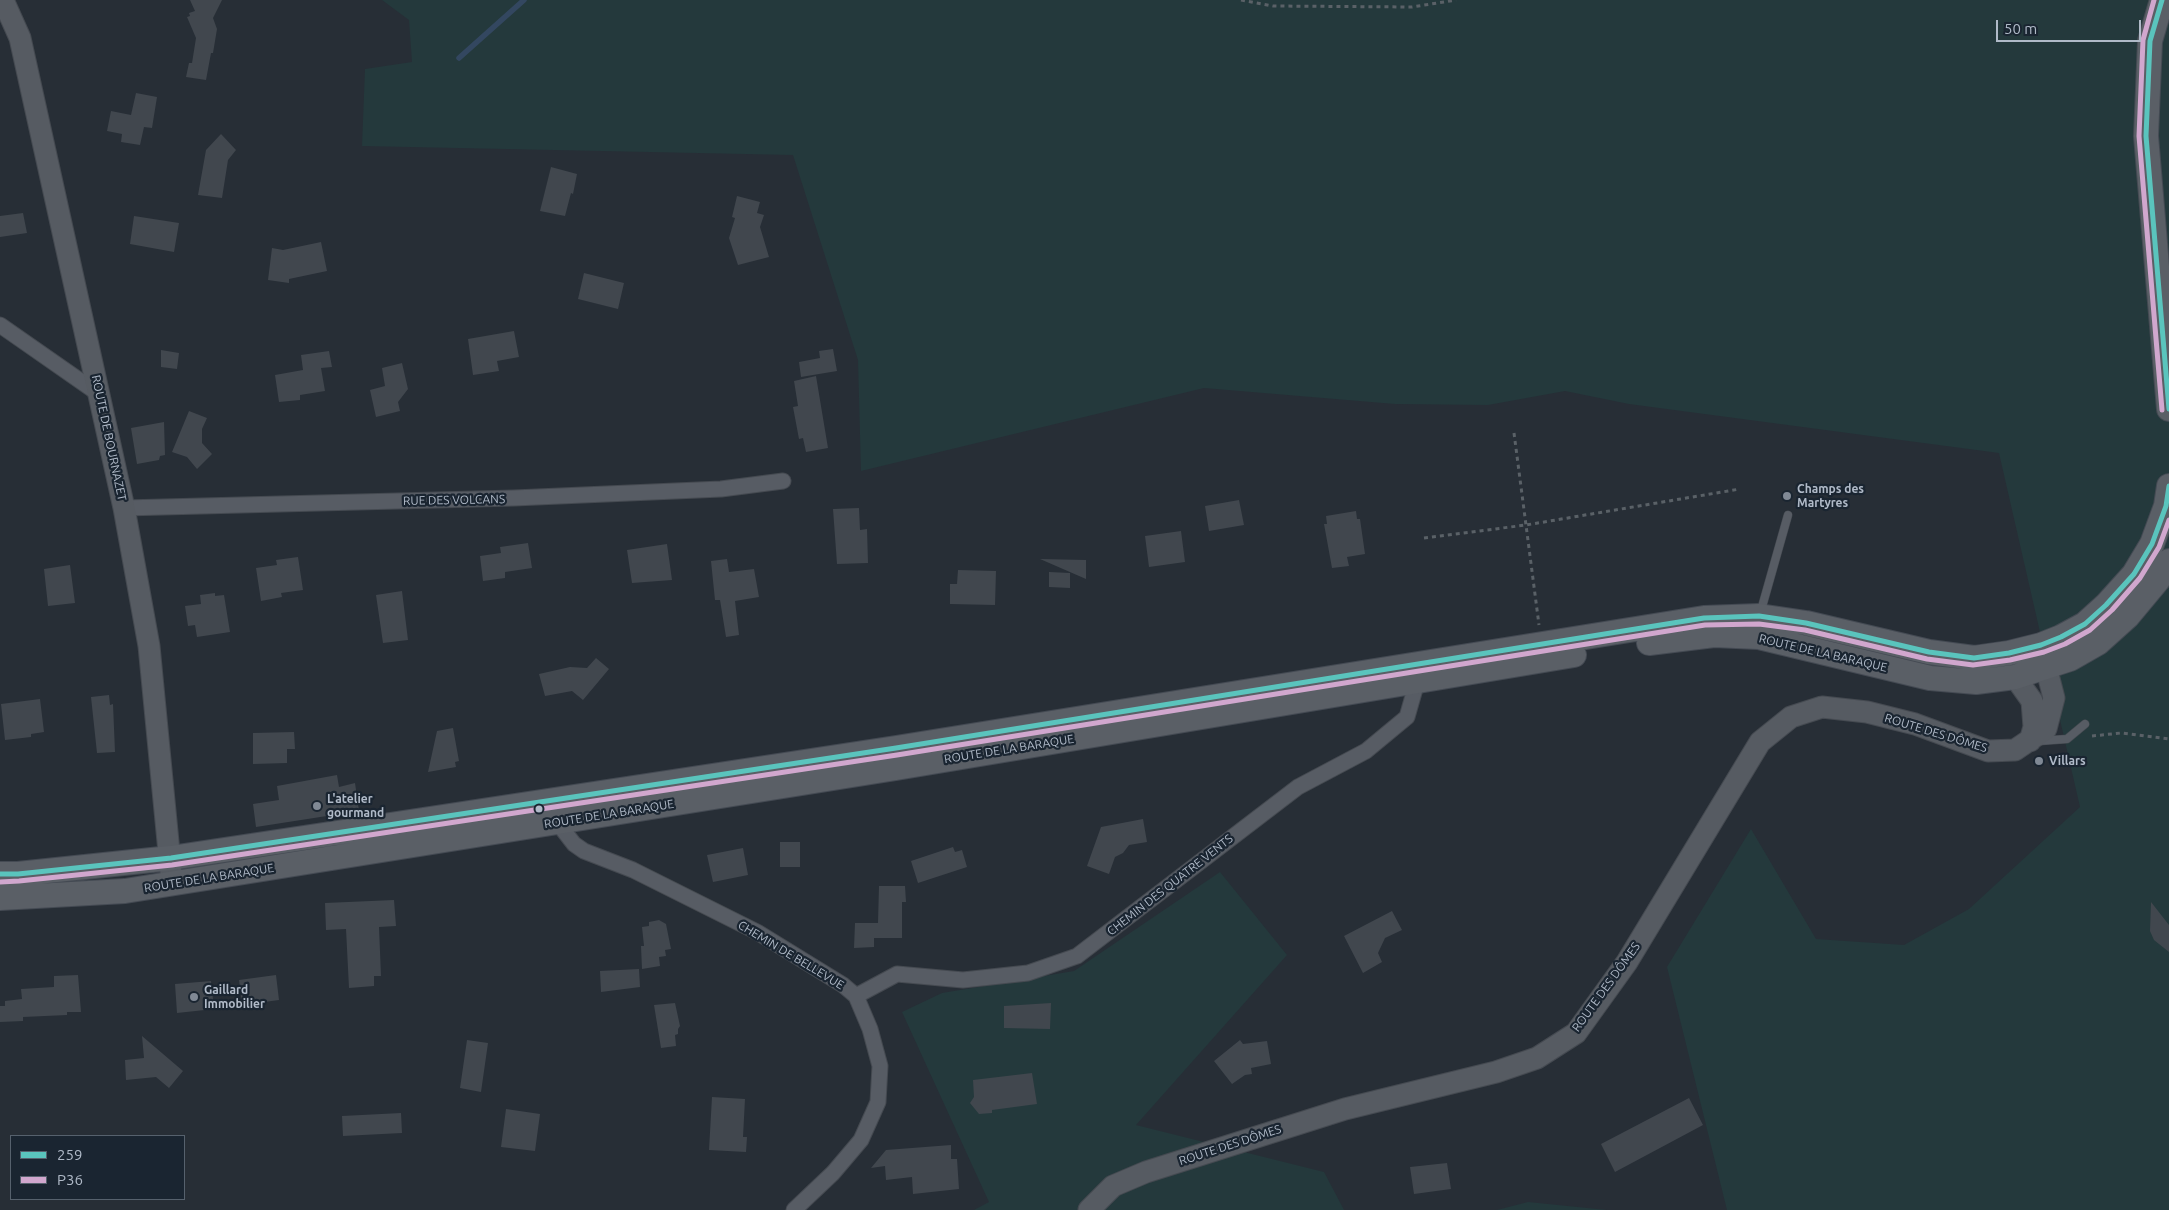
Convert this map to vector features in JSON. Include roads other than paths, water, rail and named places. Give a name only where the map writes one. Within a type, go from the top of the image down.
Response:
[{"type":"main road","points":[[2162,0],[2150,41],[2147,75],[2146,136],[2169,409]]},
{"type":"main road","name":"ROUTE DE LA BARAQUE","points":[[0,898],[125,891],[556,822],[1416,673],[1541,644],[1704,618],[1759,616],[1806,623],[1929,652],[1974,658],[2009,653],[2041,645],[2061,637],[2085,624],[2106,605],[2134,574],[2152,544],[2168,496]]},
{"type":"main road","name":"ROUTE DE LA BARAQUE","points":[[0,874],[18,874],[171,858],[896,748],[1416,673],[1714,635],[1758,637],[1930,678],[1976,682],[2015,677],[2046,663],[2070,659],[2098,643],[2128,616],[2158,580],[2169,561]]},
{"type":"street","name":"ROUTE DE BOURNAZET","points":[[3,0],[20,38],[124,508],[149,646],[172,883]]},
{"type":"street","points":[[0,326],[99,394]]},
{"type":"street","name":"RUE DES VOLCANS","points":[[124,508],[514,498],[721,489],[783,481]]},
{"type":"street","name":"ROUTE DE LA BARAQUE","points":[[2046,663],[2090,638],[2119,613],[2147,579],[2163,547],[2168,496]]},
{"type":"street","points":[[2009,653],[2046,663]]},
{"type":"street","name":"ROUTE DES DÔMES","points":[[1089,1210],[1112,1186],[1146,1172],[1345,1109],[1496,1072],[1537,1058],[1576,1033],[1627,962],[1760,742],[1791,717],[1822,707],[1867,712],[1915,724],[1988,751],[2015,750],[2046,729],[2054,698],[2046,663]]},
{"type":"street","name":"CHEMIN DES QUATRE VENTS","points":[[856,996],[897,974],[972,979],[1028,973],[1077,956],[1298,787],[1366,751],[1407,717],[1416,673]]},
{"type":"street","points":[[2015,677],[2032,701],[2034,727],[2030,741]]},
{"type":"street","name":"CHEMIN DE BELLEVUE","points":[[547,800],[556,822],[574,844],[584,851],[633,870],[757,932],[843,985],[856,996],[870,1029],[880,1066],[878,1102],[861,1140],[834,1173],[794,1210]]},
{"type":"lane","points":[[1759,616],[1788,515]]},
{"type":"lane","points":[[2030,741],[2067,739],[2085,724]]},
{"type":"waterway","points":[[459,58],[524,0]]},
{"type":"place","name":"Champs des Martyres","points":[[1787,496]]},
{"type":"place","name":"Villars","points":[[2039,761]]},
{"type":"place","name":"L'atelier gourmand","points":[[317,806]]},
{"type":"place","name":"Gaillard Immobilier","points":[[194,997]]}]
